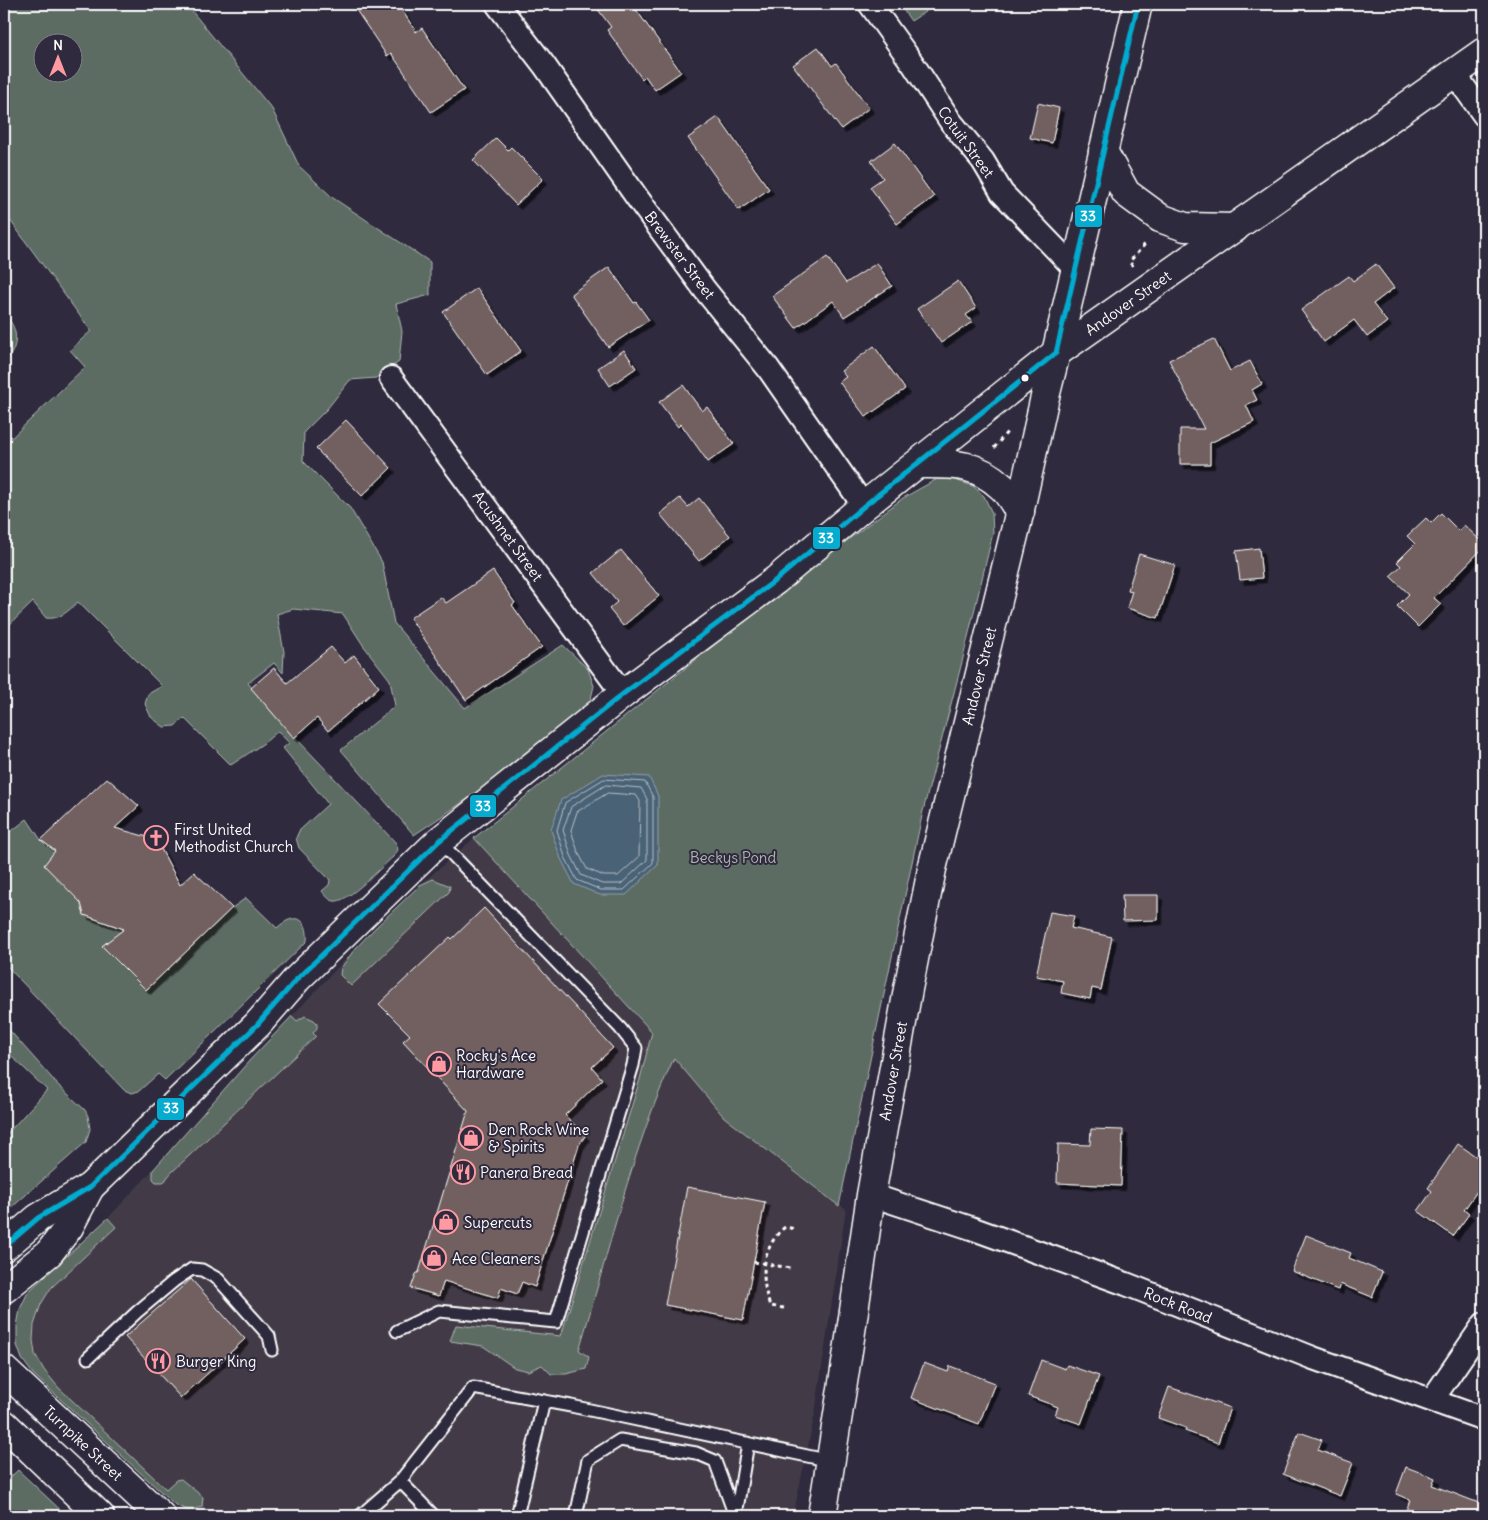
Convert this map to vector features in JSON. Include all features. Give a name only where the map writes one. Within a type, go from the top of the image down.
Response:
[{"type":"main road","points":[[4,1247],[38,1218],[90,1187],[257,1025],[297,979],[439,841],[623,694],[776,580],[864,506],[1056,353],[1138,4]]},
{"type":"main road","name":"Andover Street","points":[[822,1516],[871,1195],[908,989],[932,869],[1020,512],[1056,353],[1484,52]]},
{"type":"main road","points":[[1103,151],[1126,192],[1160,218],[1185,227],[1235,228]]},
{"type":"main road","points":[[919,464],[954,464],[978,470],[1003,488],[1020,512]]},
{"type":"main road","points":[[4,1289],[49,1253],[69,1228],[90,1187]]},
{"type":"main road","name":"Turnpike Street","points":[[4,1370],[161,1516]]},
{"type":"main road","points":[[4,1424],[100,1516]]},
{"type":"street","name":"Brewster Street","points":[[497,4],[544,65],[638,199],[705,290],[768,368],[864,506]]},
{"type":"street","name":"Cotuit Street","points":[[870,4],[914,64],[951,122],[983,161],[1002,193],[1076,270]]},
{"type":"street","points":[[1454,73],[1484,115]]},
{"type":"street","name":"Acushnet Street","points":[[391,378],[623,694]]},
{"type":"street","name":"Rock Road","points":[[871,1195],[971,1228],[1117,1281],[1313,1358],[1484,1419]]},
{"type":"street","points":[[1432,1400],[1484,1324]]},
{"type":"lane","points":[[397,1331],[439,1311],[556,1322],[633,1065],[636,1048],[620,1028],[439,841]]},
{"type":"lane","points":[[88,1358],[136,1312],[192,1269],[202,1270],[218,1279],[269,1336],[272,1350]]},
{"type":"lane","points":[[360,1516],[400,1481],[473,1388],[830,1461]]},
{"type":"lane","points":[[517,1516],[544,1401]]},
{"type":"lane","points":[[576,1516],[588,1460],[620,1440],[696,1453],[715,1461],[735,1516]]},
{"type":"lane","points":[[735,1516],[748,1443]]},
{"type":"lane","points":[[400,1481],[434,1516]]},
{"type":"path","points":[[1135,269],[1130,263],[1131,260],[1151,237]]},
{"type":"path","points":[[992,450],[1007,432],[1012,434]]},
{"type":"path","points":[[784,1308],[770,1306],[763,1282],[766,1253],[778,1234],[785,1228],[796,1229]]},
{"type":"path","points":[[754,1262],[790,1268]]},
{"type":"shaded area","points":[[474,838],[652,1032],[724,1117],[822,1194],[846,1209],[815,1413],[793,1516],[189,1516],[33,1374],[22,1359],[17,1345],[17,1326],[20,1309],[28,1292],[108,1218],[373,930],[420,885]]},
{"type":"green space","points":[[4,4],[186,4],[272,109],[299,166],[333,198],[430,262],[430,295],[396,304],[402,331],[399,362],[376,378],[350,380],[327,409],[304,432],[303,461],[350,508],[382,562],[394,623],[465,708],[563,645],[588,669],[594,686],[588,711],[564,734],[414,835],[341,750],[395,706],[390,680],[363,645],[343,614],[293,609],[277,614],[284,652],[283,673],[274,663],[248,683],[275,716],[396,843],[398,850],[364,884],[347,897],[334,901],[329,898],[322,891],[329,885],[330,880],[299,848],[296,838],[299,831],[328,804],[283,748],[289,743],[278,731],[264,743],[231,765],[184,718],[175,726],[164,727],[151,717],[145,704],[148,694],[162,686],[78,602],[71,609],[56,618],[46,618],[33,602],[4,630],[4,445],[85,367],[70,350],[91,331],[4,212]]},
{"type":"green space","points":[[899,4],[937,4],[911,21]]},
{"type":"green space","points":[[4,314],[13,326],[16,338],[13,351],[4,363],[4,334],[7,331],[4,327]]},
{"type":"green space","name":"Beckys Pond","points":[[937,479],[952,479],[973,486],[984,496],[992,513],[993,533],[923,811],[839,1206],[724,1117],[674,1058],[645,1129],[633,1165],[579,1350],[589,1357],[586,1369],[566,1374],[551,1374],[542,1365],[528,1371],[515,1368],[483,1346],[450,1341],[456,1325],[561,1336],[640,1079],[652,1032],[474,838],[790,584],[903,498]]},
{"type":"green space","points":[[27,819],[41,840],[55,851],[45,864],[73,878],[84,915],[124,929],[102,946],[146,990],[232,908],[246,898],[277,928],[289,920],[294,919],[303,922],[306,927],[307,941],[165,1080],[158,1074],[139,1091],[132,1093],[124,1090],[4,963],[4,837]]},
{"type":"green space","points":[[433,879],[450,886],[449,892],[351,986],[340,975],[341,968],[354,950],[420,885]]},
{"type":"green space","points":[[292,1016],[297,1021],[305,1016],[314,1020],[317,1023],[317,1028],[313,1033],[316,1036],[171,1173],[166,1180],[156,1182],[153,1179],[153,1170],[250,1060]]},
{"type":"green space","points":[[4,1024],[58,1085],[85,1110],[90,1129],[86,1142],[10,1209],[4,1211],[4,1137],[47,1090],[4,1049]]},
{"type":"green space","points":[[108,1218],[116,1227],[51,1288],[41,1304],[34,1325],[33,1340],[35,1354],[44,1370],[58,1387],[166,1489],[176,1480],[181,1479],[203,1497],[202,1507],[186,1509],[173,1503],[33,1374],[22,1359],[17,1345],[17,1326],[20,1309],[28,1292]]},
{"type":"green space","points":[[18,1470],[67,1516],[15,1516],[4,1506],[4,1483]]},
{"type":"water","points":[[603,774],[649,777],[658,796],[658,865],[626,895],[600,895],[574,884],[561,859],[551,830],[561,800]]},
{"type":"building","points":[[352,4],[398,4],[416,32],[422,28],[464,90],[431,112],[391,53],[387,56]]},
{"type":"building","points":[[594,4],[632,4],[681,72],[655,90],[645,76],[642,79],[607,30],[611,27]]},
{"type":"building","points":[[818,47],[832,66],[836,63],[869,108],[841,129],[793,65]]},
{"type":"building","points":[[1038,103],[1059,108],[1052,143],[1030,138]]},
{"type":"building","points":[[718,117],[769,189],[739,210],[688,138]]},
{"type":"building","points":[[496,138],[508,150],[511,147],[543,179],[516,205],[473,160]]},
{"type":"building","points":[[895,143],[934,197],[897,224],[870,187],[883,178],[871,161]]},
{"type":"building","points":[[827,257],[846,283],[877,263],[892,286],[844,317],[833,301],[796,328],[772,296]]},
{"type":"building","points":[[1376,264],[1394,288],[1373,304],[1387,322],[1367,337],[1354,320],[1324,342],[1301,310],[1349,276],[1353,281]]},
{"type":"building","points":[[609,267],[634,303],[636,302],[649,320],[608,347],[571,294]]},
{"type":"building","points":[[958,281],[976,308],[966,315],[972,322],[941,343],[917,309]]},
{"type":"building","points":[[477,288],[521,351],[487,375],[443,312]]},
{"type":"building","points":[[1214,339],[1230,371],[1250,361],[1262,384],[1252,390],[1257,400],[1246,405],[1254,422],[1210,443],[1210,464],[1180,464],[1180,429],[1204,429],[1169,360]]},
{"type":"building","points":[[874,346],[905,389],[866,417],[839,382],[846,377],[841,371]]},
{"type":"building","points":[[624,350],[636,368],[610,386],[598,368]]},
{"type":"building","points":[[683,385],[702,411],[707,407],[734,444],[708,462],[681,424],[678,427],[659,402]]},
{"type":"building","points":[[346,420],[391,468],[362,496],[316,449]]},
{"type":"building","points":[[680,498],[688,507],[699,498],[730,536],[699,561],[660,514]]},
{"type":"building","points":[[1441,513],[1459,531],[1464,525],[1484,544],[1484,547],[1434,598],[1441,604],[1418,627],[1397,606],[1409,594],[1390,576],[1401,566],[1397,562],[1415,544],[1407,536],[1426,518],[1431,523]]},
{"type":"building","points":[[1259,548],[1262,578],[1240,580],[1236,551]]},
{"type":"building","points":[[621,550],[659,596],[623,626],[609,609],[617,602],[593,573]]},
{"type":"building","points":[[1139,554],[1175,565],[1158,618],[1127,608],[1132,591],[1128,590]]},
{"type":"building","points":[[493,571],[515,603],[512,605],[542,647],[466,700],[410,618],[441,597],[446,603]]},
{"type":"building","points":[[331,647],[345,663],[354,655],[379,687],[328,731],[317,718],[294,738],[251,688],[274,668],[287,683]]},
{"type":"building","points":[[107,778],[139,806],[115,828],[151,838],[152,846],[160,847],[180,885],[194,872],[232,908],[146,990],[102,946],[124,929],[84,915],[81,903],[44,865],[55,851],[41,840]]},
{"type":"building","points":[[1122,895],[1158,895],[1158,920],[1123,921]]},
{"type":"building","points":[[484,908],[613,1048],[592,1067],[602,1079],[565,1115],[585,1136],[579,1145],[535,1287],[522,1282],[517,1294],[501,1288],[498,1298],[444,1281],[439,1296],[411,1288],[416,1274],[419,1272],[468,1111],[403,1041],[410,1035],[379,1004],[450,937],[452,939]]},
{"type":"building","points":[[1050,912],[1074,916],[1071,928],[1112,937],[1101,990],[1092,988],[1090,999],[1061,993],[1063,981],[1036,976]]},
{"type":"building","points":[[1091,1129],[1123,1130],[1121,1186],[1057,1183],[1058,1144],[1090,1145]]},
{"type":"building","points":[[1458,1144],[1484,1162],[1484,1181],[1464,1210],[1469,1214],[1453,1236],[1418,1211],[1432,1191],[1428,1188]]},
{"type":"building","points":[[687,1187],[765,1202],[743,1320],[665,1305]]},
{"type":"building","points":[[1306,1235],[1351,1253],[1349,1258],[1382,1272],[1372,1297],[1340,1284],[1338,1290],[1292,1271]]},
{"type":"building","points":[[191,1279],[245,1339],[181,1398],[125,1337]]},
{"type":"building","points":[[1041,1360],[1065,1369],[1067,1365],[1099,1376],[1081,1424],[1055,1415],[1058,1407],[1028,1396]]},
{"type":"building","points":[[924,1363],[948,1372],[950,1366],[995,1383],[979,1424],[911,1398]]},
{"type":"building","points":[[1169,1387],[1230,1408],[1218,1443],[1185,1431],[1186,1428],[1158,1418]]},
{"type":"building","points":[[1299,1432],[1322,1440],[1318,1450],[1353,1463],[1340,1496],[1283,1474]]},
{"type":"building","points":[[1406,1467],[1435,1478],[1432,1485],[1484,1505],[1484,1516],[1419,1516],[1406,1511],[1410,1500],[1396,1494]]},
{"type":"transit line","name":"33","points":[[4,1247],[38,1218],[90,1187],[257,1025],[297,979],[439,841],[623,694],[776,580],[864,506],[1056,353],[1138,4]]},
{"type":"place","name":"First United Methodist Church","points":[[156,838]]},
{"type":"place","name":"Rocky's Ace Hardware","points":[[439,1064]]},
{"type":"place","name":"Den Rock Wine & Spirits","points":[[471,1138]]},
{"type":"place","name":"Panera Bread","points":[[463,1172]]},
{"type":"place","name":"Supercuts","points":[[446,1222]]},
{"type":"place","name":"Ace Cleaners","points":[[434,1258]]},
{"type":"place","name":"Burger King","points":[[158,1361]]}]
